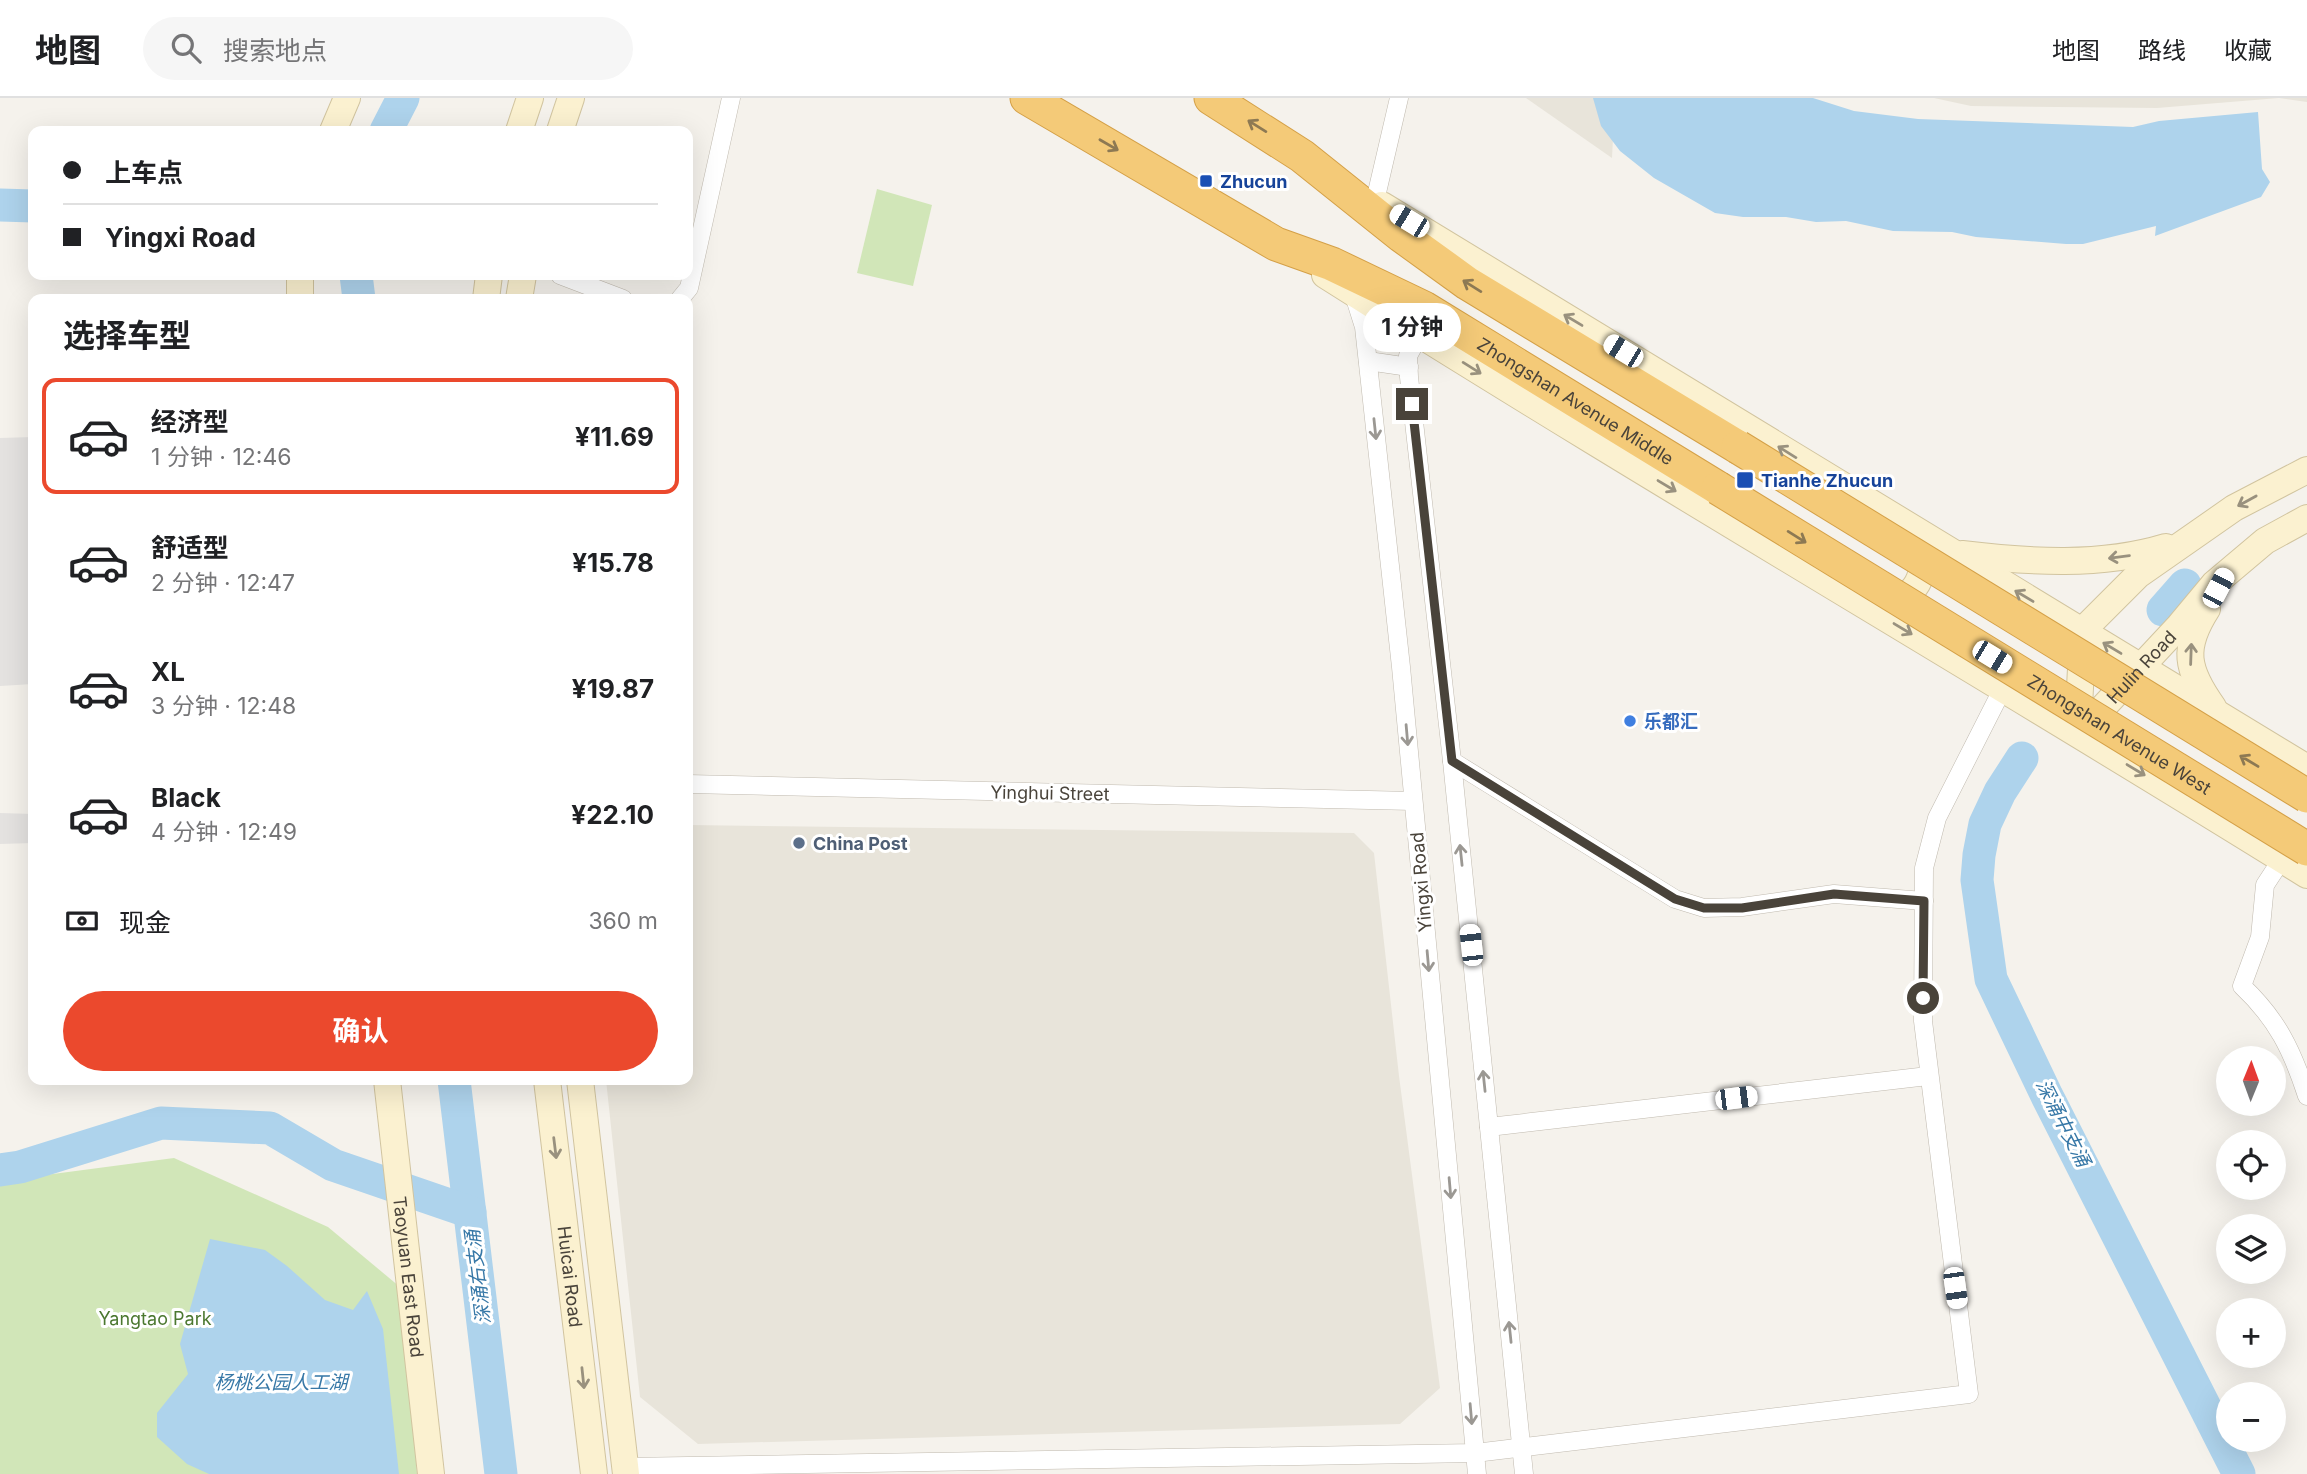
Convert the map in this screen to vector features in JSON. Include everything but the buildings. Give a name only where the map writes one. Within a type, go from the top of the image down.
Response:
[{"type":"highway","name":"Zhongshan Avenue Middle","points":[[1027,98],[1276,244],[1332,264],[1424,308],[1718,488]]},
{"type":"highway","points":[[1211,98],[1302,156],[1467,284],[2307,796]]},
{"type":"highway","name":"Zhongshan Avenue West","points":[[1718,488],[2295,854]]},
{"type":"main road","points":[[335,126],[347,98]]},
{"type":"main road","points":[[521,126],[530,98]]},
{"type":"main road","points":[[562,126],[572,98]]},
{"type":"main road","points":[[1302,156],[2307,768]]},
{"type":"main road","points":[[1276,244],[1419,335],[2077,735],[2295,854],[2307,875]]},
{"type":"main road","points":[[2083,630],[2138,575],[2234,508],[2307,470]]},
{"type":"main road","name":"Hulin Road","points":[[2077,735],[2226,573],[2265,541],[2307,518]]},
{"type":"main road","points":[[1856,601],[1875,603],[1897,600],[1906,595],[1920,580],[1923,573],[1921,553],[1910,527]]},
{"type":"main road","points":[[1952,553],[2057,562],[2143,555],[2185,542]]},
{"type":"main road","points":[[2218,714],[2194,677],[2190,667],[2189,647],[2196,627],[2226,573]]},
{"type":"main road","name":"Hulin Road","points":[[2077,735],[2083,630]]},
{"type":"main road","name":"Taoyuan East Road","points":[[388,1085],[431,1474]]},
{"type":"main road","name":"Huicai Road","points":[[548,1085],[594,1474]]},
{"type":"main road","name":"Huicai Road","points":[[581,1085],[626,1471]]},
{"type":"main road","points":[[567,1253],[599,1249]]},
{"type":"main road","points":[[575,1310],[606,1307]]},
{"type":"street","points":[[693,270],[731,98]]},
{"type":"street","points":[[1376,201],[1399,98]]},
{"type":"street","points":[[573,280],[610,294]]},
{"type":"street","name":"Yingxi Road","points":[[1353,292],[1364,327],[1401,667],[1477,1474]]},
{"type":"street","points":[[1419,335],[1408,356],[1409,368],[1452,761],[1524,1474]]},
{"type":"street","points":[[1368,361],[1409,368]]},
{"type":"street","points":[[626,1471],[1475,1453],[1969,1394],[1923,1021],[1924,867],[1937,818],[2003,690]]},
{"type":"street","points":[[1452,761],[1675,899],[1704,908],[1742,908],[1834,894],[1924,901]]},
{"type":"street","name":"Yinghui Street","points":[[693,784],[1413,801]]},
{"type":"street","points":[[2295,854],[2265,884],[2260,937],[2242,986],[2265,1008],[2287,1044],[2307,1096]]},
{"type":"street","points":[[1489,1127],[1928,1076]]},
{"type":"shaded area","points":[[1526,98],[1615,98],[1612,158]]},
{"type":"shaded area","points":[[1934,98],[2279,98],[2157,108],[1971,106]]},
{"type":"shaded area","points":[[2279,98],[2307,98],[2307,102]]},
{"type":"shaded area","points":[[28,437],[28,684],[0,686],[0,438]]},
{"type":"shaded area","points":[[0,813],[28,814],[28,843],[0,844]]},
{"type":"shaded area","points":[[693,825],[1354,833],[1374,853],[1399,1076],[1440,1388],[1400,1424],[698,1444],[640,1397],[607,1085],[693,1085]]},
{"type":"green space","points":[[877,189],[932,205],[913,286],[857,273]]},
{"type":"green space","name":"Yangtao Park","points":[[174,1158],[328,1227],[406,1292],[417,1474],[0,1474],[0,1181]]},
{"type":"water","points":[[1593,98],[1813,98],[1854,111],[1918,119],[2133,127],[2159,121],[2258,112],[2262,169],[2270,182],[2261,197],[2155,236],[2156,226],[2083,244],[1976,237],[1952,232],[1893,231],[1846,221],[1816,222],[1786,217],[1743,217],[1715,213],[1654,178],[1620,151],[1601,126]]},
{"type":"water","name":"杨桃公园人工湖","points":[[210,1239],[265,1250],[325,1300],[353,1310],[367,1291],[383,1329],[399,1474],[209,1474],[187,1464],[157,1437],[157,1413],[188,1374],[180,1344]]},
{"type":"waterway","name":"深涌右支涌","points":[[389,126],[403,98]]},
{"type":"waterway","points":[[0,205],[28,206]]},
{"type":"waterway","name":"深涌右支涌","points":[[357,280],[358,294]]},
{"type":"waterway","name":"深涌中支涌","points":[[2163,610],[2185,585]]},
{"type":"waterway","name":"深涌中支涌","points":[[2022,758],[2000,792],[1985,824],[1979,855],[1977,880],[1991,979],[2047,1096],[2239,1474]]},
{"type":"waterway","name":"深涌右支涌","points":[[455,1085],[501,1474]]},
{"type":"waterway","points":[[0,1170],[20,1167],[161,1123],[270,1128],[333,1165],[470,1212]]},
{"type":"place","name":"Zhucun","points":[[1206,181]]},
{"type":"place","name":"Tianhe Zhucun","points":[[1745,480]]},
{"type":"place","name":"乐都汇","points":[[1630,721]]},
{"type":"place","name":"China Post","points":[[799,843]]},
{"type":"route","points":[[1412,404],[1452,761],[1675,899],[1704,908],[1742,908],[1834,894],[1924,901],[1923,998]]}]
